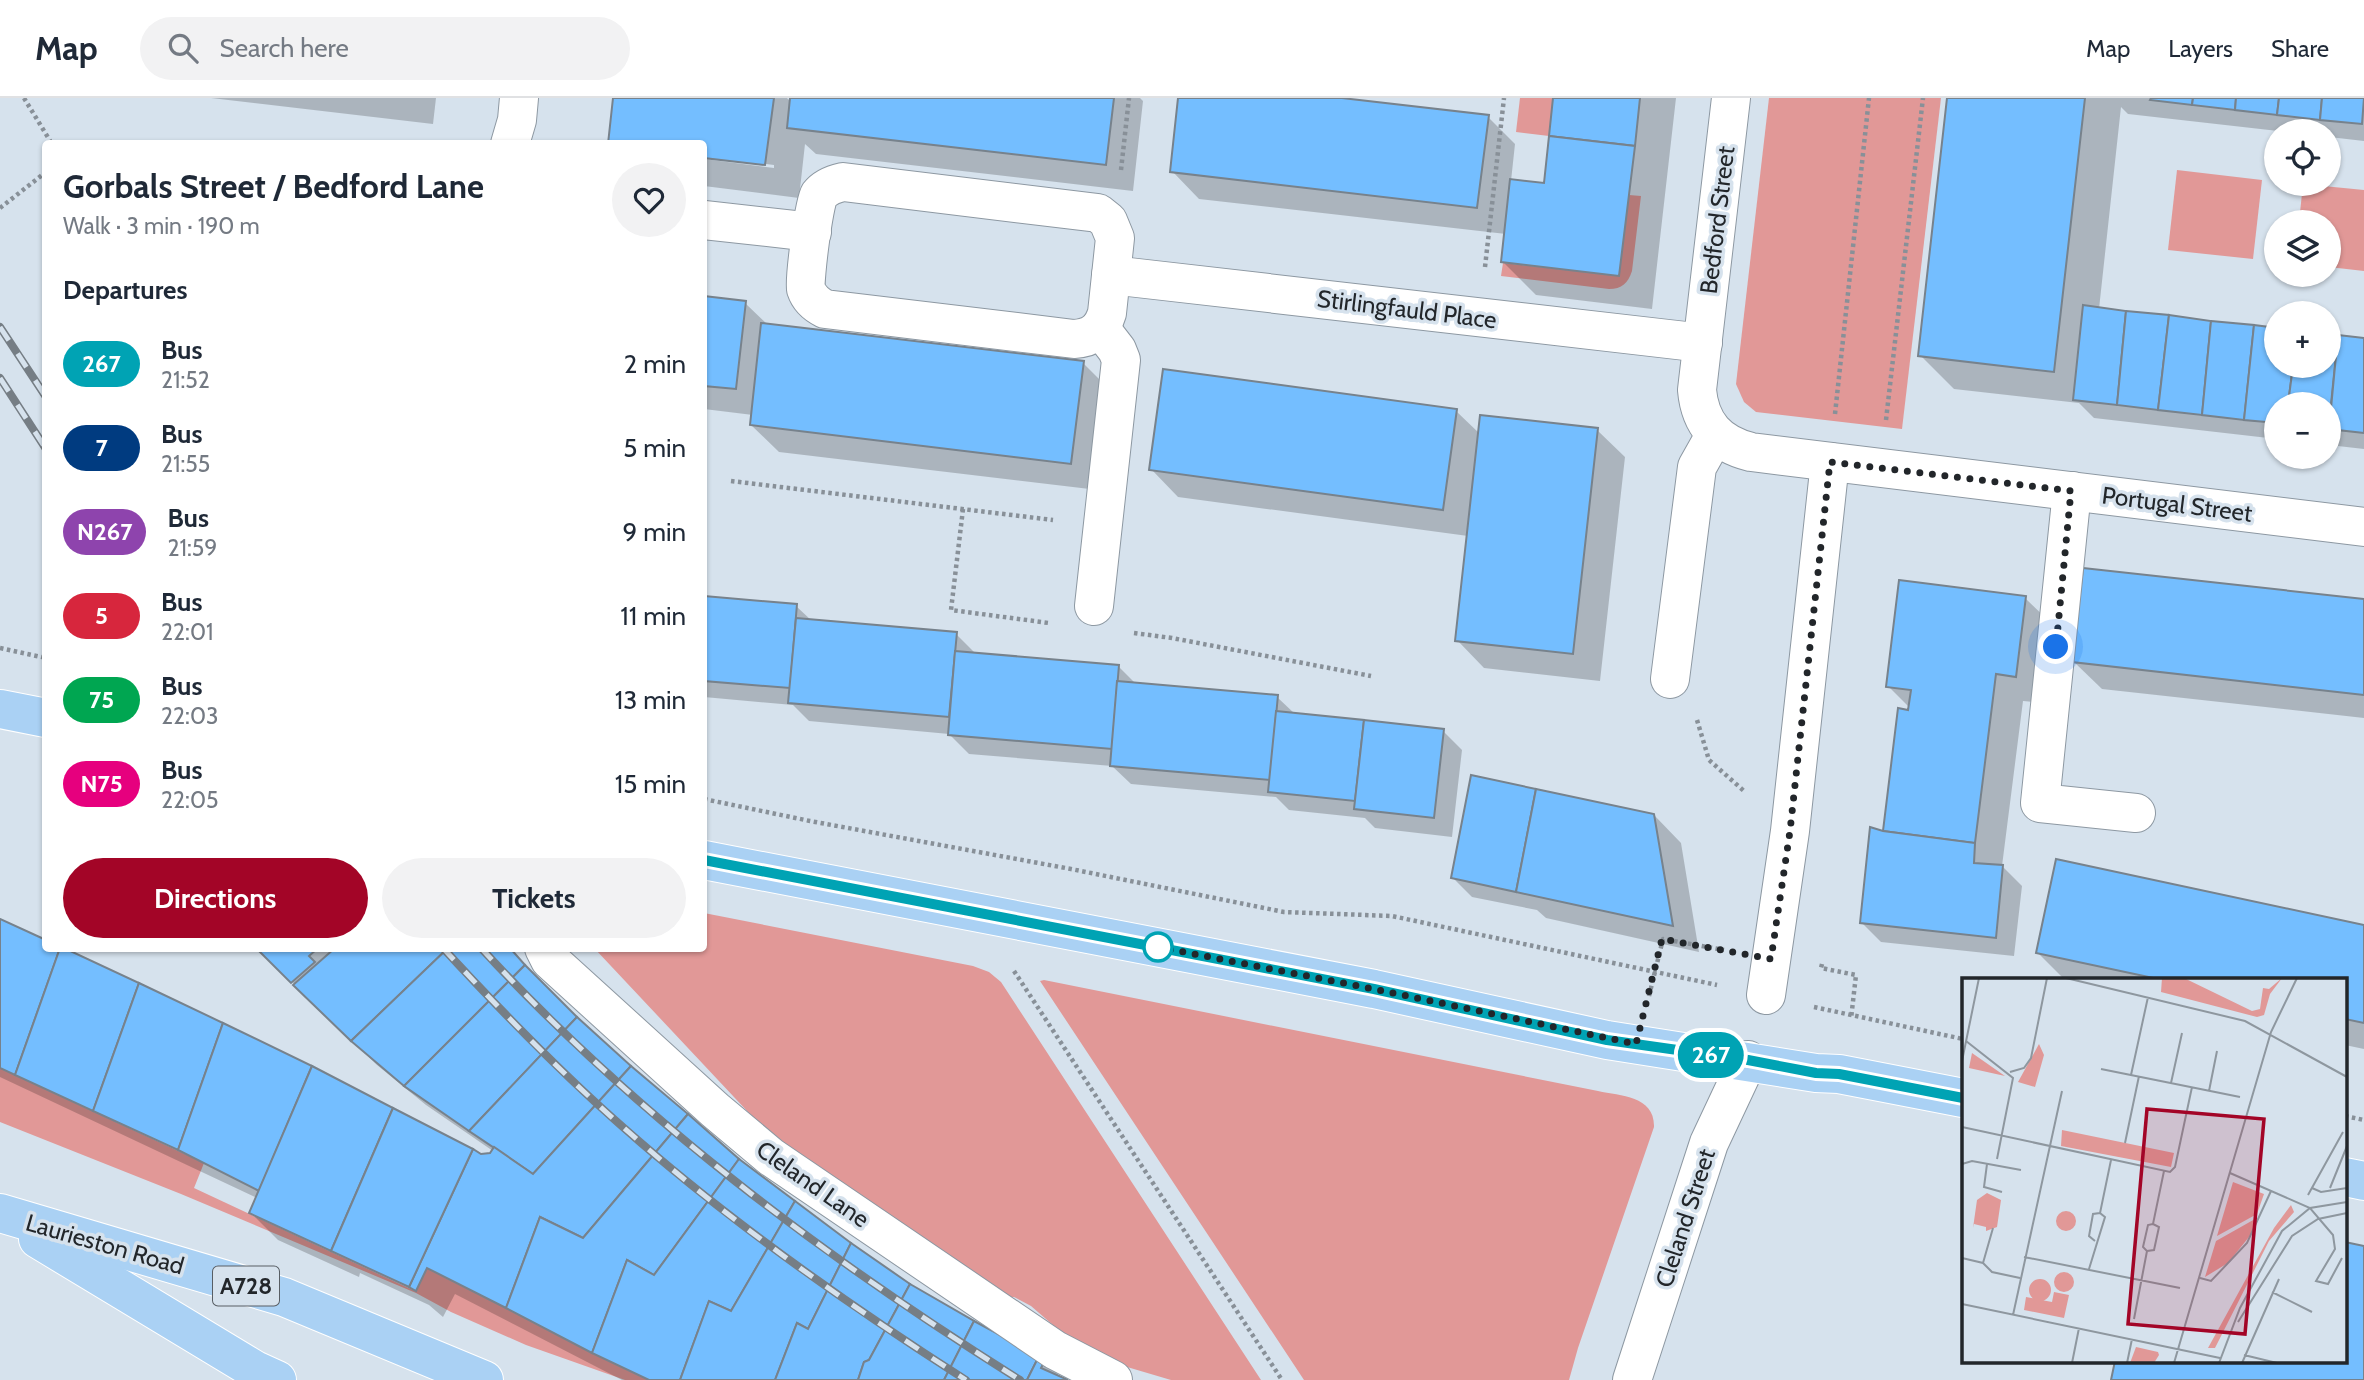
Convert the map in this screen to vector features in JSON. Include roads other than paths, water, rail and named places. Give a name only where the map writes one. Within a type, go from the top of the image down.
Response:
[{"type":"main road","points":[[0,709],[42,717]]},
{"type":"main road","points":[[707,861],[1374,989],[1636,1044],[1816,1073],[1839,1074],[1962,1098]]},
{"type":"main road","points":[[2346,1177],[2364,1181]]},
{"type":"main road","name":"Laurieston Road","points":[[0,1215],[255,1370],[277,1380]]},
{"type":"main road","name":"Laurieston Road","points":[[0,1215],[284,1297],[484,1380]]},
{"type":"street","points":[[511,140],[517,121],[519,98]]},
{"type":"street","name":"Bedford Street","points":[[1703,343],[1731,98]]},
{"type":"street","points":[[843,183],[1091,211],[1103,216],[1112,227],[1115,238],[1107,313],[1100,328],[1089,337],[1074,339],[825,309],[814,302],[806,289],[812,232],[814,207],[820,194],[830,186],[843,183]]},
{"type":"street","points":[[707,220],[812,232]]},
{"type":"street","name":"Stirlingfauld Place","points":[[1111,275],[1703,343]]},
{"type":"street","points":[[1094,606],[1121,360],[1117,350],[1100,328]]},
{"type":"street","points":[[1670,680],[1698,467],[1715,435],[1708,426],[1697,390],[1703,343]]},
{"type":"street","name":"Portugal Street","points":[[1715,435],[1736,449],[1751,452],[2364,527]]},
{"type":"street","points":[[1768,977],[1790,831],[1830,462]]},
{"type":"street","points":[[2071,491],[2040,803],[2136,813]]},
{"type":"street","name":"Cleland Lane","points":[[546,952],[550,960],[715,1110],[771,1157],[1045,1344],[1114,1380]]},
{"type":"street","name":"Cleland Street","points":[[1632,1380],[1709,1143],[1748,1060]]},
{"type":"railway","points":[[0,327],[42,391]]},
{"type":"railway","points":[[0,378],[42,443]]},
{"type":"railway","points":[[447,952],[554,1063],[664,1163],[790,1261],[966,1380]]},
{"type":"railway","points":[[485,952],[604,1070],[736,1182],[876,1285],[1020,1380]]}]
